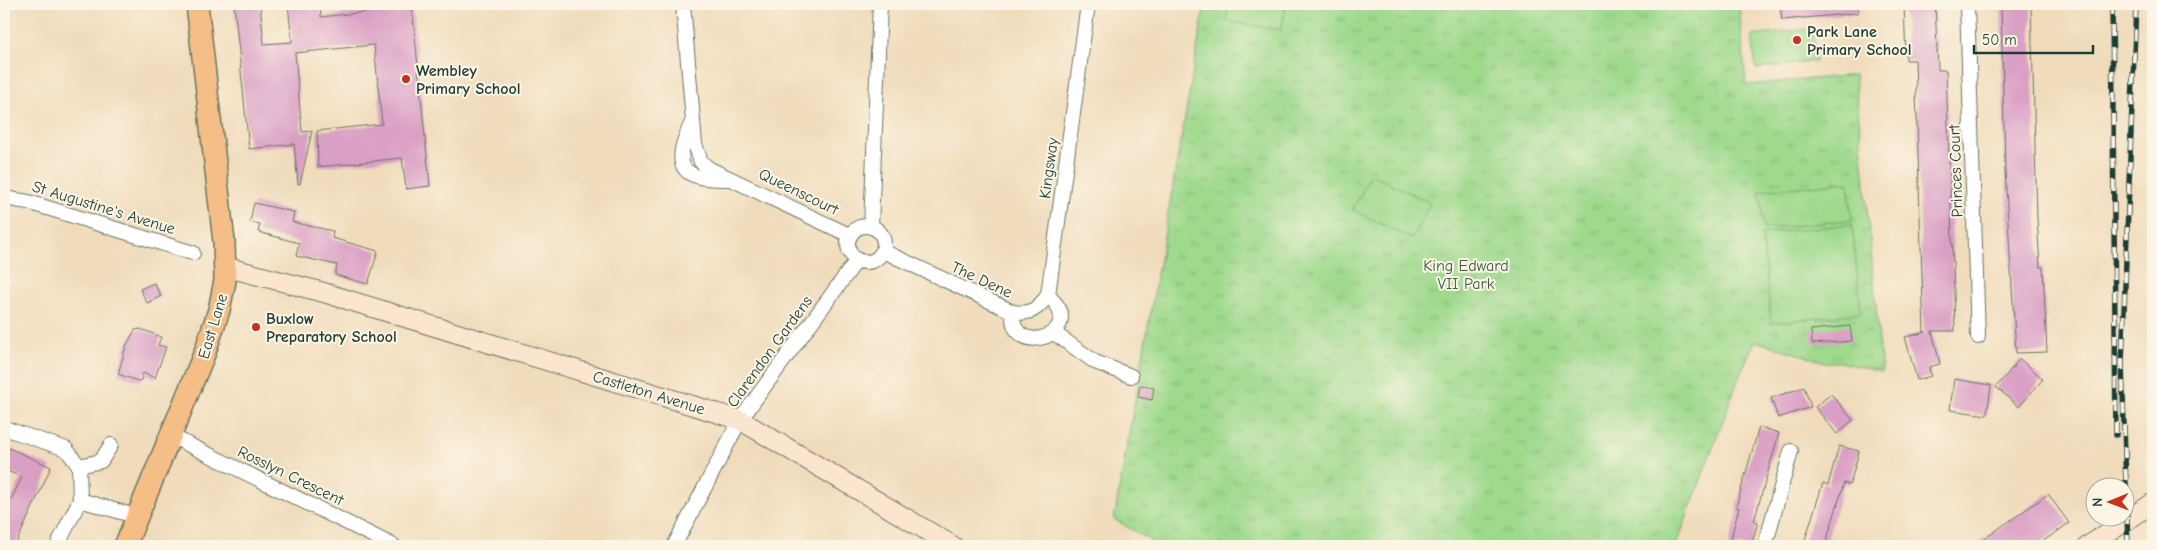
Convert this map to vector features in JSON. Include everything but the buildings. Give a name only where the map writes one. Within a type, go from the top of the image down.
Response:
[{"type":"main road","name":"East Lane","points":[[125,546],[171,436],[220,310],[226,267],[197,4]]},
{"type":"street","name":"Queenscourt","points":[[683,4],[692,121],[697,155],[701,162],[710,169],[850,235]]},
{"type":"street","points":[[871,227],[880,4]]},
{"type":"street","name":"Kingsway","points":[[1048,295],[1088,4]]},
{"type":"street","name":"Princes Court","points":[[1966,4],[1978,337]]},
{"type":"street","name":"St Augustine's Avenue","points":[[4,198],[28,202],[193,253]]},
{"type":"street","points":[[859,227],[871,227],[882,236],[883,251],[874,260],[868,262],[857,260],[849,251],[847,245],[850,235],[859,227]]},
{"type":"street","name":"The Dene","points":[[883,251],[1012,312],[1012,321],[1017,331],[1026,338],[1040,339],[1054,333]]},
{"type":"street","name":"Clarendon Gardens","points":[[674,546],[740,420],[857,260]]},
{"type":"street","name":"Castleton Avenue","points":[[226,267],[322,292],[740,420],[953,546]]},
{"type":"street","points":[[1012,312],[1023,314],[1039,308],[1048,295],[1059,308],[1060,323],[1054,333],[1095,362],[1131,376]]},
{"type":"street","points":[[4,428],[66,449],[79,466],[80,500],[57,546]]},
{"type":"street","name":"Rosslyn Crescent","points":[[171,436],[394,546]]},
{"type":"street","points":[[79,466],[101,461],[111,445]]},
{"type":"street","points":[[1765,546],[1791,451]]},
{"type":"street","points":[[80,500],[138,516]]},
{"type":"street","points":[[2088,546],[2153,503]]},
{"type":"green space","name":"King Edward VII Park","points":[[1205,4],[1739,4],[1746,85],[1855,75],[1882,372],[1839,362],[1825,362],[1755,341],[1741,372],[1676,546],[1159,546],[1114,519]]},
{"type":"green space","points":[[1229,4],[1286,5],[1281,30],[1226,21]]},
{"type":"green space","points":[[1812,28],[1816,61],[1756,69],[1752,36]]},
{"type":"green space","points":[[1371,174],[1430,203],[1412,239],[1353,210]]},
{"type":"green space","points":[[1848,182],[1852,220],[1764,229],[1760,191]]},
{"type":"green space","points":[[1852,224],[1861,313],[1771,323],[1762,234]]},
{"type":"railway","points":[[2112,4],[2116,435]]},
{"type":"railway","points":[[2128,546],[2122,363],[2136,4]]},
{"type":"place","name":"Park Lane Primary School","points":[[1797,40]]},
{"type":"place","name":"Wembley Primary School","points":[[406,79]]},
{"type":"place","name":"Buxlow Preparatory School","points":[[256,327]]}]
